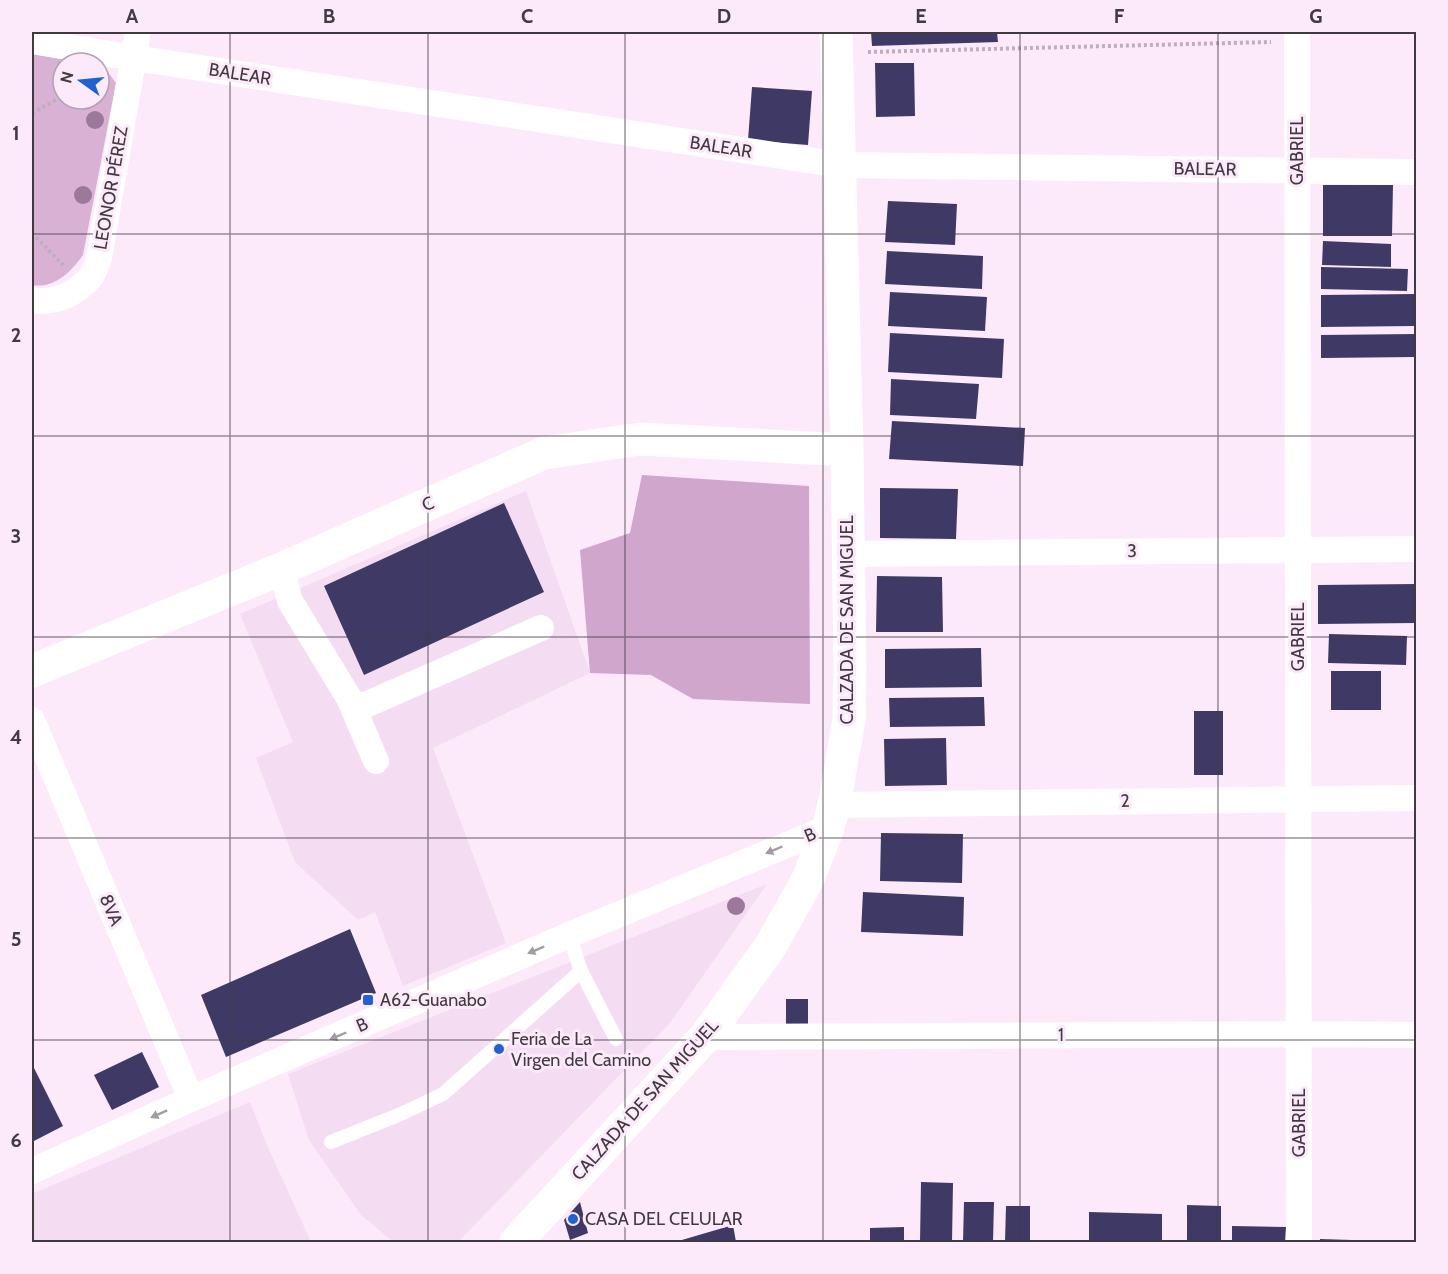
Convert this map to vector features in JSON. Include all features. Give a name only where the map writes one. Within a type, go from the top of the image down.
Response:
[{"type":"main road","name":"CALZADA DE SAN MIGUEL","points":[[516,1242],[705,1037],[770,947],[808,879],[831,816],[849,720],[850,670],[837,42]]},
{"type":"main road","name":"C","points":[[32,671],[281,569],[544,453],[640,439],[847,450]]},
{"type":"street","name":"LEONOR PÉREZ","points":[[83,286],[93,273],[99,258],[138,32]]},
{"type":"street","name":"GABRIEL","points":[[1297,36],[1299,1242]]},
{"type":"street","name":"BALEAR","points":[[32,41],[840,165],[1416,172]]},
{"type":"street","points":[[32,300],[55,301],[83,286]]},
{"type":"street","name":"3","points":[[848,554],[1416,549]]},
{"type":"street","points":[[281,569],[290,601],[349,698],[376,761]]},
{"type":"street","points":[[354,710],[541,628]]},
{"type":"street","name":"8VA","points":[[32,720],[191,1099]]},
{"type":"street","name":"2","points":[[831,816],[1416,798]]},
{"type":"street","name":"B","points":[[32,1171],[191,1099],[569,935],[831,816]]},
{"type":"street","name":"1","points":[[705,1037],[1416,1035]]},
{"type":"lane","points":[[569,935],[581,971],[616,1039]]},
{"type":"lane","points":[[331,1142],[401,1114],[443,1094],[581,971]]},
{"type":"path","points":[[837,42],[1297,36]]},
{"type":"path","points":[[32,113],[51,103]]},
{"type":"path","points":[[32,233],[83,286]]},
{"type":"shaded area","points":[[32,54],[51,57],[51,111],[111,111],[83,255],[55,282],[40,286],[32,285]]},
{"type":"shaded area","points":[[111,76],[116,83],[111,109]]},
{"type":"shaded area","points":[[642,475],[809,486],[810,704],[693,699],[651,675],[590,673],[580,550],[630,533]]},
{"type":"shaded area","points":[[526,491],[590,673],[433,748],[506,943],[403,986],[375,912],[358,920],[295,862],[256,758],[293,742],[240,614]]},
{"type":"shaded area","name":"Feria de La Virgen del Camino","points":[[767,884],[670,1023],[458,1242],[393,1242],[361,1215],[309,1140],[288,1074]]},
{"type":"shaded area","points":[[250,1102],[311,1242],[32,1242],[32,1194]]},
{"type":"building","points":[[871,32],[997,32],[998,42],[872,46]]},
{"type":"building","points":[[875,63],[914,63],[915,116],[876,117]]},
{"type":"building","points":[[752,87],[812,91],[808,145],[748,140]]},
{"type":"building","points":[[1323,185],[1393,185],[1392,236],[1323,236]]},
{"type":"building","points":[[888,201],[957,204],[955,245],[885,242]]},
{"type":"building","points":[[1323,241],[1391,244],[1391,267],[1322,265]]},
{"type":"building","points":[[887,251],[983,256],[982,289],[885,284]]},
{"type":"building","points":[[1321,267],[1408,269],[1407,291],[1321,289]]},
{"type":"building","points":[[890,292],[987,297],[985,331],[888,326]]},
{"type":"building","points":[[1415,294],[1415,326],[1321,327],[1321,295]]},
{"type":"building","points":[[890,333],[1004,339],[1002,378],[888,372]]},
{"type":"building","points":[[1416,334],[1416,357],[1321,358],[1321,335]]},
{"type":"building","points":[[891,379],[979,384],[976,419],[890,415]]},
{"type":"building","points":[[892,421],[1025,428],[1023,466],[889,459]]},
{"type":"building","points":[[880,488],[958,489],[956,539],[880,538]]},
{"type":"building","points":[[504,503],[544,592],[364,675],[324,586]]},
{"type":"building","points":[[877,576],[942,577],[943,632],[876,632]]},
{"type":"building","points":[[1416,584],[1416,623],[1318,624],[1318,585]]},
{"type":"building","points":[[1329,634],[1407,636],[1406,665],[1328,663]]},
{"type":"building","points":[[981,648],[982,687],[885,688],[885,649]]},
{"type":"building","points":[[1331,671],[1381,671],[1381,710],[1331,710]]},
{"type":"building","points":[[984,697],[985,726],[890,727],[889,698]]},
{"type":"building","points":[[1194,711],[1223,711],[1223,775],[1194,775]]},
{"type":"building","points":[[946,738],[947,785],[885,786],[884,739]]},
{"type":"building","points":[[881,833],[963,834],[962,883],[880,881]]},
{"type":"building","points":[[863,892],[964,897],[963,936],[861,932]]},
{"type":"building","points":[[350,929],[376,993],[226,1057],[201,995]]},
{"type":"building","points":[[786,999],[808,999],[808,1028],[786,1028]]},
{"type":"building","points":[[142,1052],[159,1087],[112,1110],[94,1075]]},
{"type":"building","points":[[32,1064],[63,1126],[32,1142]]},
{"type":"building","points":[[921,1182],[953,1183],[952,1242],[920,1242]]},
{"type":"building","points":[[580,1202],[588,1233],[570,1240],[564,1220]]},
{"type":"building","points":[[964,1202],[994,1202],[993,1242],[963,1242]]},
{"type":"building","points":[[1187,1205],[1221,1206],[1221,1242],[1187,1242]]},
{"type":"building","points":[[1006,1206],[1030,1206],[1030,1242],[1005,1242]]},
{"type":"building","points":[[1089,1212],[1162,1214],[1162,1242],[1089,1242]]},
{"type":"building","points":[[733,1225],[736,1242],[675,1242]]},
{"type":"building","points":[[1232,1226],[1286,1227],[1285,1242],[1232,1242]]},
{"type":"building","points":[[904,1227],[904,1242],[870,1242],[870,1228]]},
{"type":"building","points":[[1320,1239],[1352,1240],[1352,1242],[1320,1242]]},
{"type":"place","name":"A62-Guanabo","points":[[368,1000]]},
{"type":"place","name":"Feria de La Virgen del Camino","points":[[499,1049]]},
{"type":"place","name":"CASA DEL CELULAR","points":[[573,1219]]}]
